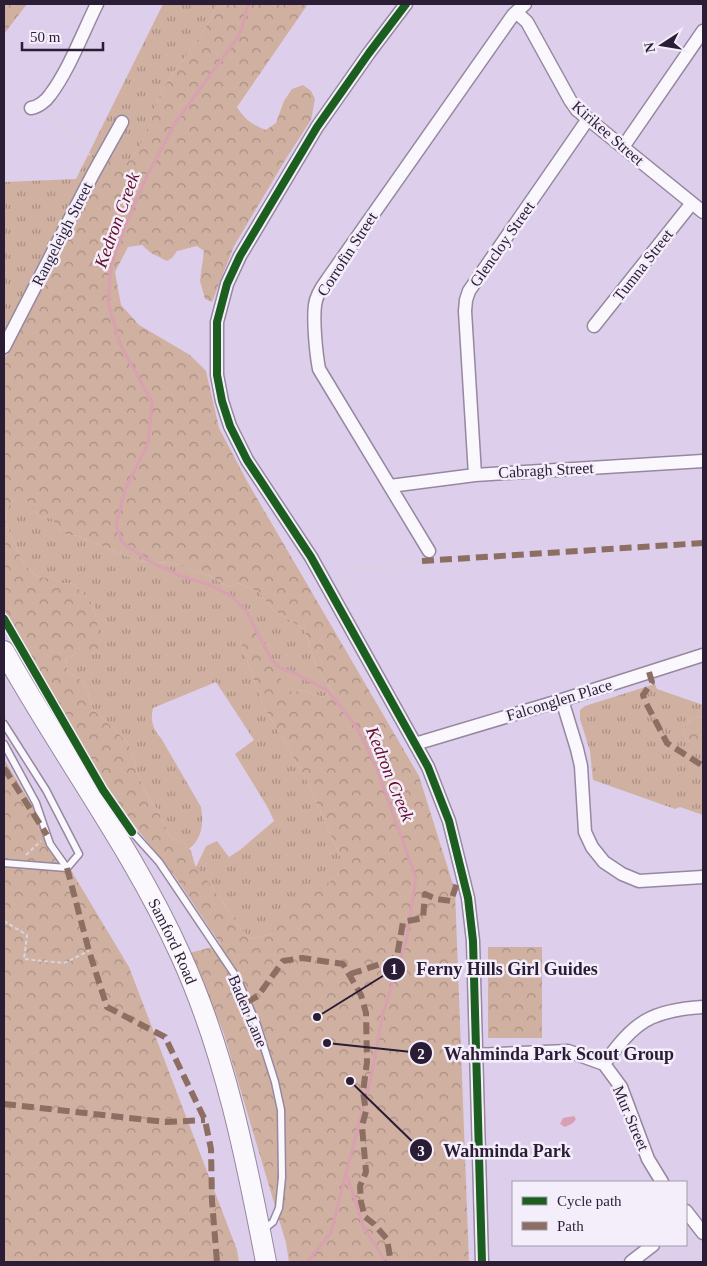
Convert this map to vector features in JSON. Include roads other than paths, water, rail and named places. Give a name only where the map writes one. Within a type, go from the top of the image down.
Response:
[{"type":"main road","name":"Samford Road","points":[[6,659],[94,800],[160,914],[181,956],[197,995],[227,1085],[240,1136],[266,1262]]},
{"type":"street","points":[[34,108],[49,97],[60,80],[98,4]]},
{"type":"street","points":[[406,4],[317,127],[240,256],[227,284],[217,322],[217,375],[230,426],[247,460],[311,556],[428,768],[449,821],[468,898],[473,940],[482,1262]]},
{"type":"street","name":"Kirikee Street","points":[[521,8],[577,110],[703,212]]},
{"type":"street","name":"Corrofin Street","points":[[429,551],[319,369],[316,357],[315,306],[319,292],[326,280],[521,8]]},
{"type":"street","points":[[623,147],[703,31]]},
{"type":"street","name":"Glencloy Street","points":[[475,475],[465,311],[466,300],[469,291],[588,119]]},
{"type":"street","name":"Rangeleigh Street","points":[[4,347],[98,164],[122,122]]},
{"type":"street","name":"Tumna Street","points":[[594,326],[692,203]]},
{"type":"street","name":"Cabragh Street","points":[[390,486],[475,475],[703,461]]},
{"type":"street","name":"Falconglen Place","points":[[415,744],[562,700],[703,654]]},
{"type":"street","points":[[562,700],[581,766],[585,832],[592,847],[604,862],[639,881],[703,877]]},
{"type":"street","points":[[476,1055],[568,1051],[604,1064],[620,1042],[638,1024],[654,1014],[678,1008],[703,1007]]},
{"type":"street","name":"Mur Street","points":[[604,1064],[621,1087],[648,1159],[661,1181]]},
{"type":"street","points":[[687,1215],[703,1233]]},
{"type":"street","points":[[631,1262],[652,1246]]},
{"type":"lane","points":[[4,724],[46,790],[78,854],[67,868]]},
{"type":"lane","points":[[4,744],[36,803],[50,844],[67,868]]},
{"type":"lane","name":"Baden Lane","points":[[94,800],[132,832],[159,862],[236,978],[257,1025],[275,1082],[281,1110],[282,1177],[280,1208],[273,1222],[260,1232]]},
{"type":"lane","points":[[4,863],[67,868]]},
{"type":"waterway","name":"Kedron Creek","points":[[249,4],[238,37],[175,123],[147,176],[123,231],[111,267],[108,302],[120,344],[152,402],[148,443],[125,490],[116,525],[122,542],[149,561],[178,575],[210,585],[231,596],[247,612],[271,659],[280,668],[327,690],[356,726],[375,764],[416,878],[406,941],[383,1013],[371,1078],[346,1173],[364,1228],[386,1262]]},
{"type":"waterway","points":[[307,1262],[331,1233],[346,1173]]},
{"type":"waterway","points":[[212,1262],[217,1260],[227,1262]]},
{"type":"place","name":"Ferny Hills Girl Guides","points":[[317,1017]]},
{"type":"place","name":"Wahminda Park Scout Group","points":[[327,1043]]},
{"type":"place","name":"Wahminda Park","points":[[350,1081]]}]
